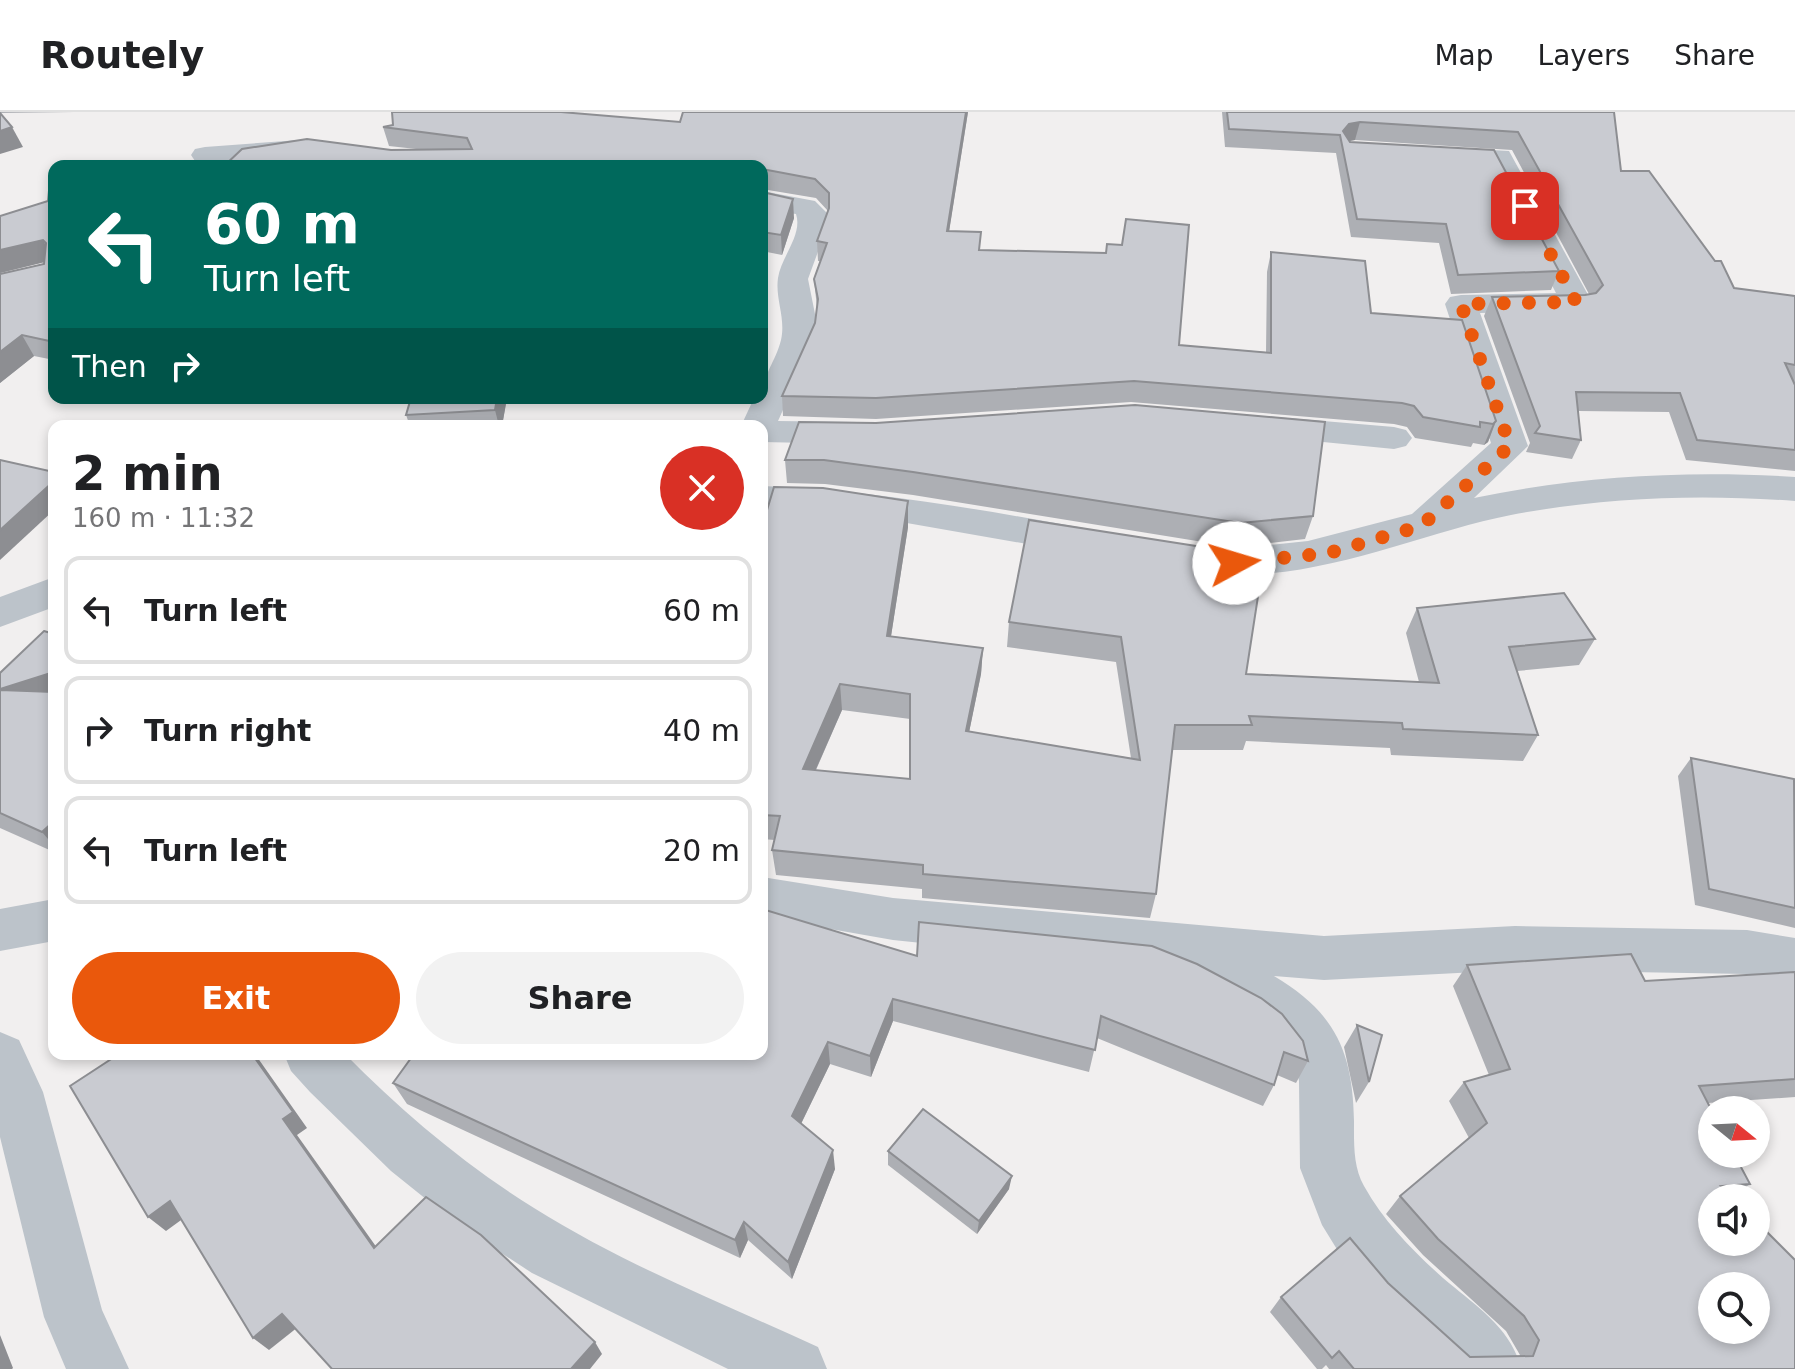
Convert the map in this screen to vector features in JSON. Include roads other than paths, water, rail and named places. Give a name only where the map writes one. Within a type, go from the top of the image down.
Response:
[{"type":"street","points":[[205,155],[328,148]]},
{"type":"street","points":[[1412,154],[1499,157],[1576,302],[1461,304],[1510,446],[1421,526]]},
{"type":"street","points":[[761,420],[797,343],[800,319],[793,279],[812,227],[813,213],[805,207],[768,201]]},
{"type":"street","points":[[1228,424],[1394,438]]},
{"type":"street","points":[[768,431],[891,432]]},
{"type":"street","points":[[1172,554],[1234,563],[1329,553],[1474,511],[1586,491],[1752,485],[1795,489]]},
{"type":"street","points":[[768,498],[825,499],[962,518],[1125,548]]},
{"type":"street","points":[[0,598],[48,586]]},
{"type":"street","points":[[0,613],[48,593]]},
{"type":"street","points":[[768,898],[893,919],[1163,946],[1324,958],[1515,948],[1747,952],[1795,960]]},
{"type":"street","points":[[0,930],[48,921]]},
{"type":"street","points":[[1163,946],[1275,1003],[1310,1036],[1326,1075],[1331,1177],[1365,1242],[1486,1356]]},
{"type":"street","points":[[0,1057],[16,1092],[74,1317],[98,1369]]},
{"type":"street","points":[[315,1060],[364,1113],[478,1205],[579,1265],[796,1369]]}]
